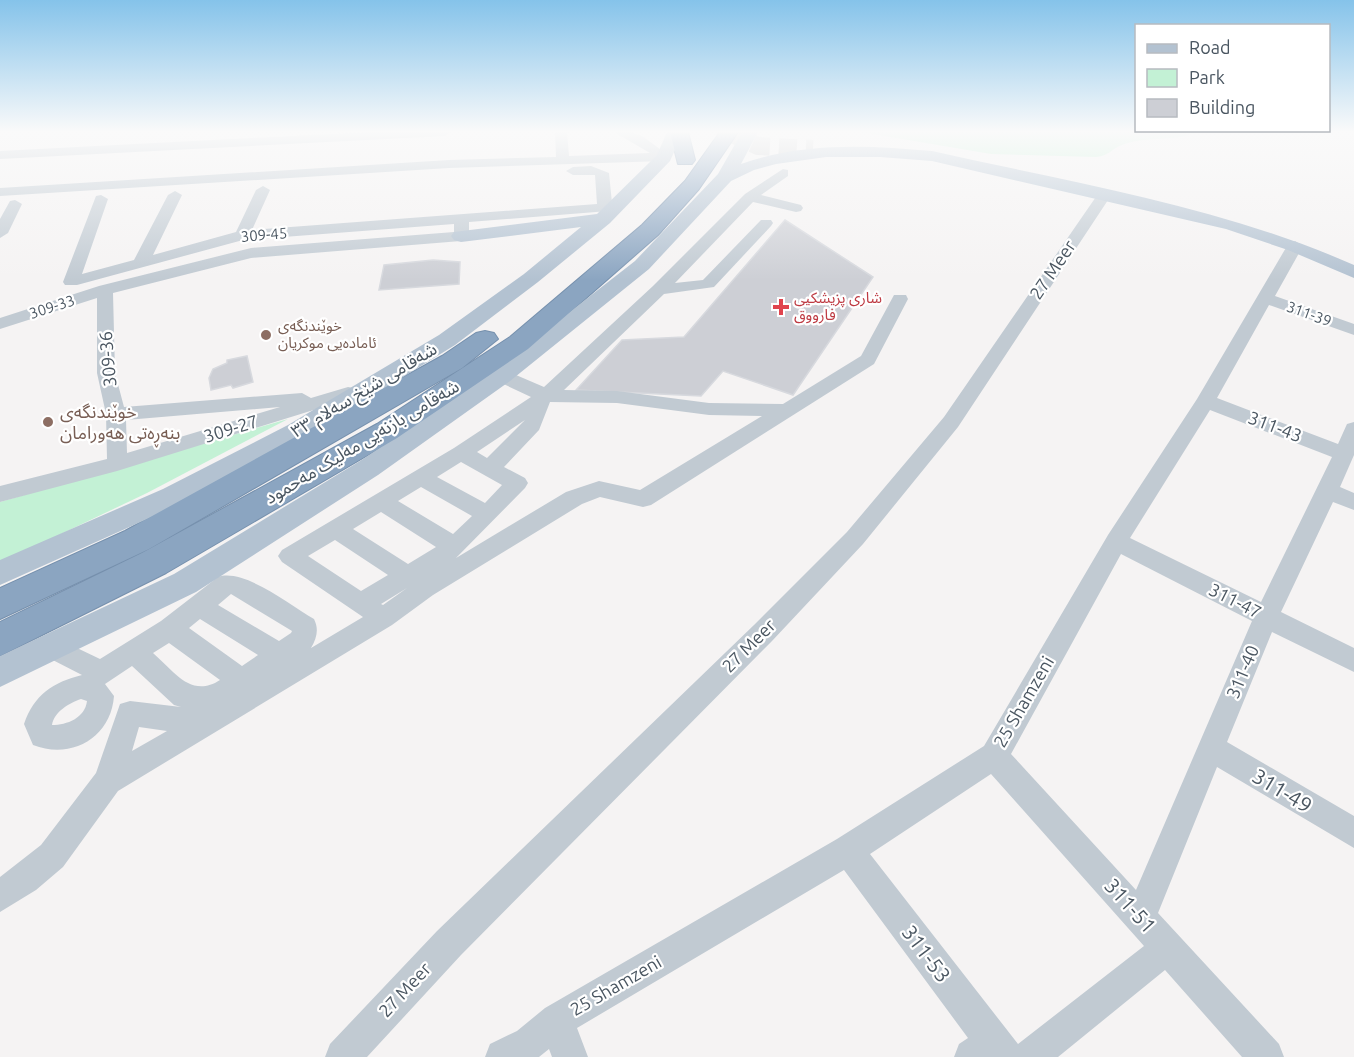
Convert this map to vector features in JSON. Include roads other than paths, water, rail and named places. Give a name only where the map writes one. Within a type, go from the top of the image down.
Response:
[{"type":"highway","name":"شەقامی بازنەیی مەلیک مەحمود","points":[[0,604],[137,540],[238,485],[452,362],[570,275],[628,223],[658,181]]},
{"type":"highway","name":"شەقامی بازنەیی مەلیک مەحمود","points":[[0,640],[154,563],[387,431],[519,343],[560,310],[650,230],[695,181]]},
{"type":"highway","points":[[560,310],[621,282]]},
{"type":"highway","points":[[238,485],[278,441]]},
{"type":"highway","points":[[234,518],[328,492]]},
{"type":"main road","name":"شەقامی شێخ سەلام ٣٣","points":[[0,573],[173,496],[278,441],[447,340],[531,278],[646,181]]},
{"type":"main road","points":[[0,672],[185,583],[369,468],[502,376],[642,265],[721,181]]},
{"type":"main road","points":[[1047,181],[1209,219]]},
{"type":"main road","points":[[1068,181],[1209,219],[1295,246],[1354,273]]},
{"type":"main road","points":[[1084,181],[1237,217],[1304,239],[1354,260]]},
{"type":"main road","points":[[462,228],[608,211]]},
{"type":"main road","points":[[462,228],[501,238],[528,251],[531,278]]},
{"type":"street","points":[[56,189],[62,181]]},
{"type":"street","points":[[0,192],[175,181]]},
{"type":"street","points":[[0,233],[7,205],[405,181]]},
{"type":"street","points":[[603,181],[608,211]]},
{"type":"street","points":[[490,468],[546,396],[659,290],[750,197],[772,181]]},
{"type":"street","points":[[242,235],[263,190]]},
{"type":"street","name":"27 Meer","points":[[343,1057],[449,943],[763,633],[855,538],[951,422],[1105,194]]},
{"type":"street","points":[[141,261],[175,195]]},
{"type":"street","points":[[750,197],[796,208]]},
{"type":"street","name":"309-45","points":[[101,199],[71,282],[242,235],[462,228]]},
{"type":"street","points":[[659,290],[708,284],[766,223]]},
{"type":"street","name":"309-33","points":[[0,324],[105,290],[251,253],[462,228]]},
{"type":"street","points":[[707,242],[739,251]]},
{"type":"street","name":"25 Shamzeni","points":[[503,1057],[529,1043],[557,1020],[848,850],[994,756],[1116,541],[1206,401],[1295,246]]},
{"type":"street","name":"309-36","points":[[105,290],[106,373],[116,414],[117,464]]},
{"type":"street","name":"311-39","points":[[1265,298],[1354,330]]},
{"type":"street","points":[[363,602],[418,582],[581,494],[599,489],[643,499],[783,410],[868,360],[900,299]]},
{"type":"street","points":[[502,376],[546,396],[617,397],[709,409],[783,410]]},
{"type":"street","name":"309-27","points":[[0,494],[117,464],[330,398],[348,393],[357,394]]},
{"type":"street","points":[[116,414],[270,399],[330,398]]},
{"type":"street","name":"311-43","points":[[1206,401],[1344,454]]},
{"type":"street","points":[[383,618],[363,602],[290,556],[419,477],[525,421]]},
{"type":"street","name":"311-40","points":[[1140,918],[1266,617],[1328,491],[1354,429]]},
{"type":"street","points":[[108,782],[202,723],[383,618],[517,483],[461,453]]},
{"type":"street","points":[[419,477],[487,514]]},
{"type":"street","points":[[1328,491],[1354,502]]},
{"type":"street","points":[[381,501],[455,547]]},
{"type":"street","points":[[335,528],[418,582]]},
{"type":"street","name":"311-47","points":[[1116,541],[1354,661]]},
{"type":"street","points":[[95,691],[135,653],[170,629],[218,588],[234,584],[305,626],[303,639],[219,695],[203,700],[183,696],[135,653]]},
{"type":"street","points":[[198,605],[279,655]]},
{"type":"street","points":[[170,629],[241,680]]},
{"type":"street","points":[[52,647],[80,658],[90,665],[95,691],[130,713],[202,723]]},
{"type":"street","points":[[0,896],[52,856],[108,782],[130,713]]},
{"type":"street","name":"311-49","points":[[1211,748],[1354,833]]},
{"type":"street","name":"311-51","points":[[994,756],[1266,1057]]},
{"type":"street","name":"311-53","points":[[848,850],[990,1052]]},
{"type":"street","points":[[1030,1057],[1167,948]]},
{"type":"street","points":[[557,1020],[570,1057]]},
{"type":"place","name":"شاری پزیشکیی فارووق","points":[[781,307]]},
{"type":"place","name":"خوێندنگەی ئامادەیی موکریان","points":[[266,335]]},
{"type":"place","name":"خوێندنگەی بنەڕەتی هەورامان","points":[[48,422]]}]
